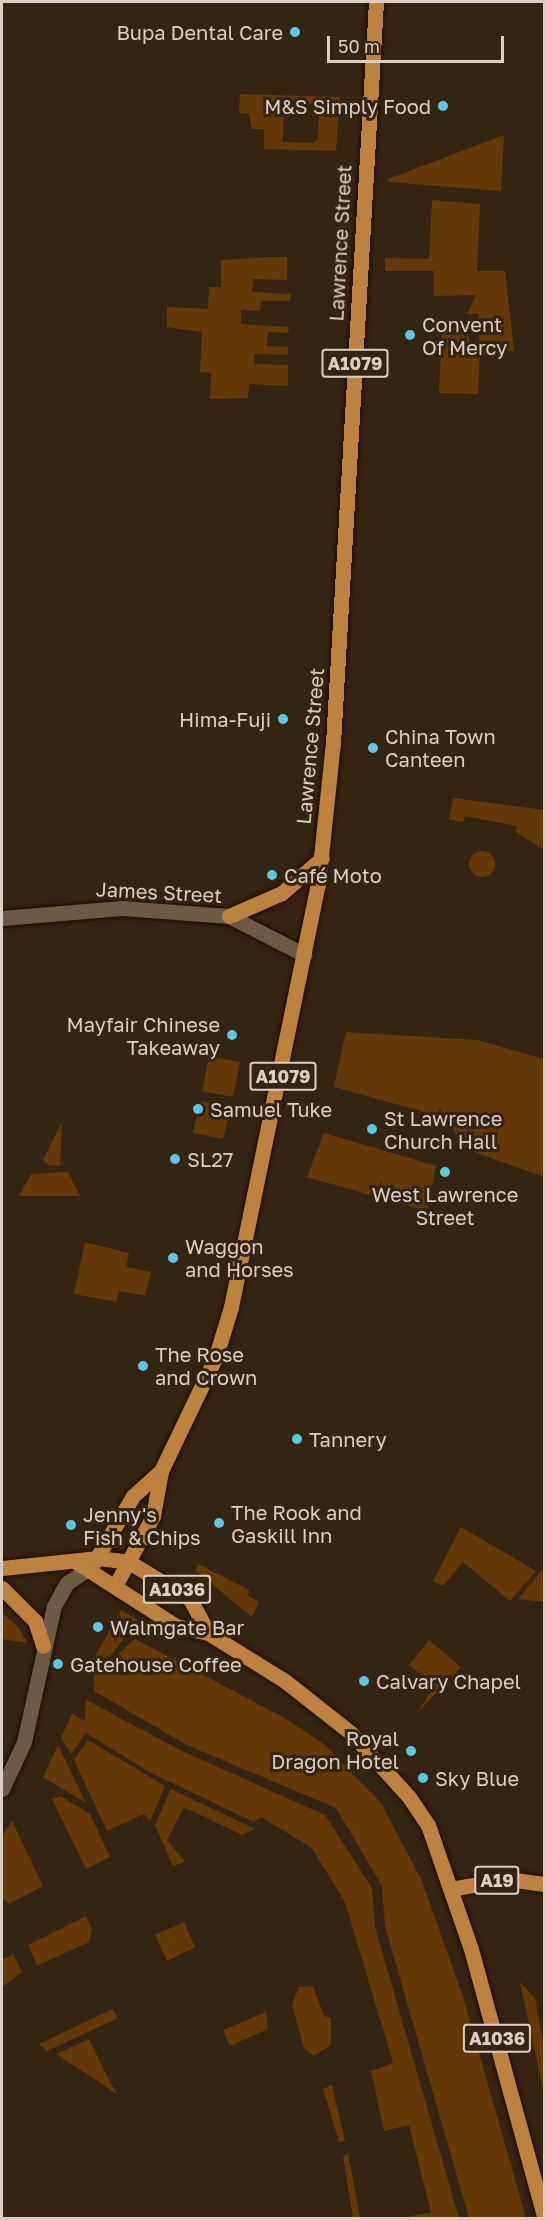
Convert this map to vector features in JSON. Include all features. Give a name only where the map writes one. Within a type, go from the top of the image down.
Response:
[{"type":"main road","name":"Lawrence Street","points":[[115,1586],[153,1516],[161,1471],[216,1356],[231,1307],[305,955],[322,858],[376,2]]},
{"type":"main road","points":[[228,916],[282,893],[322,858]]},
{"type":"main road","name":"Lawrence Street","points":[[88,1563],[133,1496],[161,1471]]},
{"type":"main road","name":"A1036","points":[[2,1568],[129,1562],[190,1599],[208,1633]]},
{"type":"main road","name":"A1036","points":[[88,1563],[115,1586],[176,1626],[208,1633],[352,1734],[418,1810],[450,1889],[544,2216]]},
{"type":"main road","points":[[2,1588],[35,1621],[43,1646]]},
{"type":"main road","name":"A19","points":[[450,1889],[508,1879],[544,1884]]},
{"type":"street","name":"James Street","points":[[2,918],[122,908],[228,916],[305,955]]},
{"type":"street","points":[[2,1789],[24,1742],[43,1646],[60,1594],[88,1563]]},
{"type":"shaded area","points":[[240,94],[340,97],[336,151],[264,149],[264,129],[252,129],[249,114],[239,113]],"holes":[[[284,100],[319,106],[318,139],[313,143],[283,142]]]},
{"type":"shaded area","points":[[504,135],[501,191],[388,182],[388,179]]},
{"type":"shaded area","points":[[432,200],[480,204],[477,271],[505,271],[514,351],[480,350],[478,394],[439,393],[442,328],[465,327],[470,341],[479,341],[479,314],[467,314],[476,295],[434,296],[434,271],[385,271],[385,258],[429,259]]},
{"type":"shaded area","points":[[287,257],[287,280],[253,279],[252,292],[291,294],[290,301],[261,301],[260,311],[241,310],[241,324],[289,327],[288,333],[268,332],[267,346],[288,347],[288,355],[254,354],[254,364],[288,365],[288,386],[249,384],[248,398],[210,399],[211,373],[200,372],[202,332],[167,327],[167,307],[208,309],[209,287],[221,287],[221,260]]},
{"type":"shaded area","points":[[453,798],[544,810],[544,850],[516,832],[517,826],[465,816],[463,822],[449,819]]},
{"type":"shaded area","points":[[482,851],[491,855],[495,864],[491,873],[482,877],[473,873],[469,864],[473,855]]},
{"type":"shaded area","points":[[346,1032],[477,1040],[544,1059],[544,1177],[466,1149],[446,1118],[334,1087]]},
{"type":"shaded area","points":[[209,1056],[240,1062],[233,1097],[202,1091]]},
{"type":"shaded area","points":[[200,1101],[230,1108],[223,1139],[193,1133]]},
{"type":"shaded area","points":[[62,1122],[60,1166],[49,1165],[43,1160]]},
{"type":"shaded area","points":[[324,1133],[436,1166],[427,1211],[307,1177]]},
{"type":"shaded area","points":[[68,1172],[80,1196],[19,1196],[31,1174]]},
{"type":"shaded area","points":[[85,1242],[129,1253],[126,1267],[151,1272],[145,1296],[119,1291],[116,1302],[74,1294]]},
{"type":"shaded area","points":[[461,1527],[536,1571],[510,1601],[463,1562],[443,1586],[433,1581]]},
{"type":"shaded area","points":[[198,1564],[249,1590],[248,1596],[259,1602],[252,1617],[196,1571]]},
{"type":"shaded area","points":[[544,1568],[544,1602],[518,1599]]},
{"type":"shaded area","points":[[121,1610],[138,1620],[112,1654],[88,1669]]},
{"type":"shaded area","points":[[2,1613],[18,1626],[27,1643],[2,1639]]},
{"type":"shaded area","points":[[135,1639],[283,1717],[325,1745],[381,1803],[422,1881],[463,1997],[526,2218],[469,2218],[385,1926],[382,1886],[336,1808],[187,1745],[94,1691],[94,1676]]},
{"type":"shaded area","points":[[429,1640],[461,1667],[418,1712],[435,1685],[409,1665]]},
{"type":"shaded area","points":[[86,1700],[182,1751],[325,1815],[372,1888],[375,1927],[459,2218],[402,2218],[431,2212],[409,2125],[384,2131],[371,2071],[393,2063],[345,1902],[312,1848],[261,1817],[254,1822],[153,1774],[86,1733],[71,1754],[61,1738],[72,1714],[85,1721]]},
{"type":"shaded area","points":[[88,1740],[165,1786],[150,1821],[144,1814],[107,1831],[74,1760]]},
{"type":"shaded area","points":[[58,1745],[86,1803],[43,1777]]},
{"type":"shaded area","points":[[171,1789],[255,1829],[242,1835],[184,1807],[167,1840],[185,1862],[173,1866],[155,1825]]},
{"type":"shaded area","points":[[60,1796],[90,1814],[110,1857],[86,1869],[52,1799]]},
{"type":"shaded area","points":[[12,1821],[43,1886],[9,1904],[2,1898],[2,1836]]},
{"type":"shaded area","points":[[86,1916],[92,1929],[89,1942],[37,1966],[28,1945]]},
{"type":"shaded area","points":[[184,1922],[195,1947],[167,1961],[155,1935]]},
{"type":"shaded area","points":[[13,1954],[22,1972],[2,1987],[2,1960]]},
{"type":"shaded area","points":[[520,1982],[535,1998],[544,2046],[544,2094]]},
{"type":"shaded area","points":[[313,1986],[324,2016],[331,2018],[331,2045],[314,2056],[304,2048],[292,2005],[299,1987]]},
{"type":"shaded area","points":[[113,2009],[118,2018],[47,2051],[39,2044]]},
{"type":"shaded area","points":[[266,2012],[268,2029],[230,2046],[223,2030]]},
{"type":"shaded area","points":[[89,2039],[110,2082],[117,2094],[56,2054]]},
{"type":"shaded area","points":[[332,2085],[345,2141],[339,2142],[323,2089]]},
{"type":"shaded area","points":[[348,2154],[360,2218],[353,2218],[343,2156]]},
{"type":"place","name":"Bupa Dental Care","points":[[295,32]]},
{"type":"place","name":"M&S Simply Food","points":[[443,106]]},
{"type":"place","name":"Convent Of Mercy","points":[[410,335]]},
{"type":"place","name":"Hima-Fuji","points":[[283,719]]},
{"type":"place","name":"China Town Canteen","points":[[373,748]]},
{"type":"place","name":"Café Moto","points":[[272,875]]},
{"type":"place","name":"Mayfair Chinese Takeaway","points":[[232,1035]]},
{"type":"place","name":"Samuel Tuke","points":[[198,1109]]},
{"type":"place","name":"St Lawrence Church Hall","points":[[372,1129]]},
{"type":"place","name":"SL27","points":[[175,1159]]},
{"type":"place","name":"West Lawrence Street","points":[[445,1172]]},
{"type":"place","name":"Waggon and Horses","points":[[173,1258]]},
{"type":"place","name":"The Rose and Crown","points":[[143,1366]]},
{"type":"place","name":"Tannery","points":[[297,1439]]},
{"type":"place","name":"The Rook and Gaskill Inn","points":[[219,1523]]},
{"type":"place","name":"Jenny's Fish & Chips","points":[[71,1525]]},
{"type":"place","name":"Walmgate Bar","points":[[98,1627]]},
{"type":"place","name":"Gatehouse Coffee","points":[[58,1664]]},
{"type":"place","name":"Calvary Chapel","points":[[364,1681]]},
{"type":"place","name":"Royal Dragon Hotel","points":[[411,1751]]},
{"type":"place","name":"Sky Blue","points":[[423,1778]]}]
